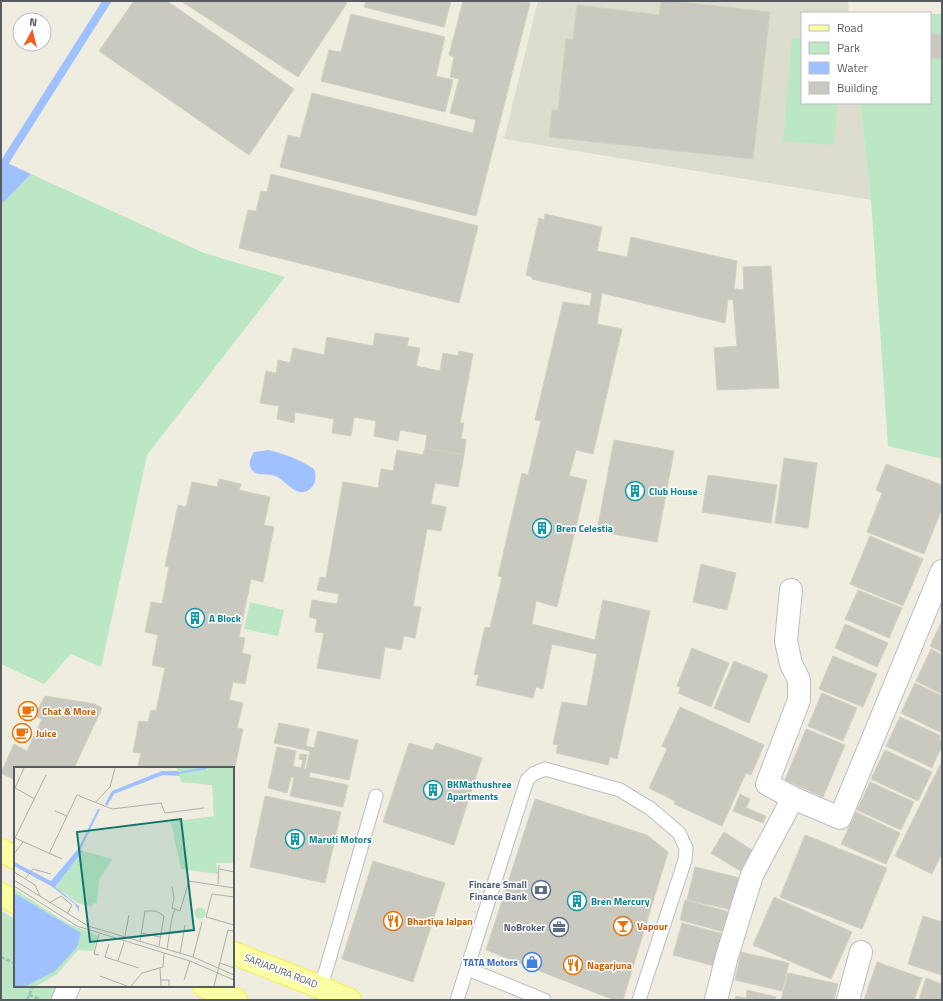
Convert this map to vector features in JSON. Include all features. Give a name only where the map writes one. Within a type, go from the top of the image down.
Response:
[{"type":"main road","points":[[1,850],[14,857]]},
{"type":"main road","points":[[1,894],[14,901]]},
{"type":"main road","name":"SARJAPURA ROAD","points":[[234,953],[320,986],[350,1000]]},
{"type":"main road","points":[[206,987],[236,1000]]},
{"type":"street","points":[[790,590],[786,640],[791,664],[799,680],[799,700],[767,784],[793,798],[840,818],[942,571]]},
{"type":"street","points":[[716,1000],[727,956],[752,875],[793,798]]},
{"type":"street","points":[[848,1000],[861,952]]},
{"type":"street","points":[[63,1000],[69,987]]},
{"type":"lane","points":[[457,1000],[527,780],[533,774],[546,769],[620,790],[651,809],[679,833],[686,848],[686,860],[639,1000]]},
{"type":"lane","points":[[320,986],[326,970],[376,796]]},
{"type":"lane","points":[[468,969],[544,1000]]},
{"type":"path","points":[[1,957],[14,964]]},
{"type":"path","points":[[27,1000],[32,987]]},
{"type":"path","points":[[29,994],[41,1000]]},
{"type":"shaded area","points":[[538,1],[848,1],[849,12],[801,12],[801,104],[860,104],[871,200],[504,139]]},
{"type":"green space","points":[[931,14],[942,14],[942,459],[888,446],[871,200],[860,104],[931,104]]},
{"type":"green space","points":[[792,38],[801,39],[801,104],[837,104],[834,145],[783,141]]},
{"type":"green space","points":[[31,174],[204,253],[285,277],[147,455],[101,667],[71,654],[44,684],[1,664],[1,205]]},
{"type":"green space","points":[[250,602],[284,610],[278,636],[244,629]]},
{"type":"green space","points":[[1,911],[14,918],[14,987],[59,987],[53,1000],[1,1000]]},
{"type":"water","points":[[1,160],[31,174],[1,205]]},
{"type":"water","points":[[268,450],[292,457],[314,469],[315,479],[312,487],[305,492],[296,491],[275,476],[254,472],[250,463],[254,452]]},
{"type":"building","points":[[134,1],[167,1],[294,89],[249,155],[99,51]]},
{"type":"building","points":[[181,1],[344,1],[347,3],[298,77]]},
{"type":"building","points":[[366,1],[451,1],[444,27],[364,7]]},
{"type":"building","points":[[463,1],[523,1],[530,3],[476,216],[280,167],[288,135],[300,138],[312,93],[473,133],[476,120],[450,113],[459,79],[450,77],[454,57],[449,55]]},
{"type":"building","points":[[661,1],[770,12],[753,159],[549,137],[552,110],[558,110],[566,39],[573,40],[577,5],[659,15]]},
{"type":"building","points":[[351,14],[445,37],[436,76],[453,80],[445,112],[321,81],[329,50],[341,52]]},
{"type":"building","points":[[931,33],[942,35],[942,59],[931,58]]},
{"type":"building","points":[[271,174],[478,226],[459,303],[239,248],[248,210],[256,211],[261,191],[267,192]]},
{"type":"building","name":"Bren Celestia","points":[[545,214],[602,227],[597,251],[627,257],[631,237],[737,261],[734,289],[744,290],[743,267],[771,266],[779,388],[717,390],[714,348],[737,346],[733,300],[728,299],[725,323],[602,293],[597,324],[622,329],[593,454],[576,450],[569,476],[587,480],[557,607],[536,601],[532,624],[595,640],[603,600],[650,611],[617,759],[610,757],[608,765],[556,753],[558,745],[553,744],[562,702],[587,706],[597,654],[552,644],[543,689],[536,687],[533,698],[476,685],[479,675],[474,674],[485,627],[490,628],[502,577],[498,576],[522,473],[528,475],[541,421],[535,420],[563,302],[590,306],[592,293],[532,279],[532,277],[526,275],[539,218],[544,220]]},
{"type":"building","points":[[375,333],[409,338],[407,346],[420,348],[416,366],[440,371],[443,353],[458,356],[459,351],[473,354],[460,423],[464,423],[461,438],[466,440],[464,455],[425,448],[427,435],[400,430],[398,441],[374,436],[376,421],[354,417],[351,436],[332,433],[334,419],[295,412],[294,423],[277,419],[279,406],[260,403],[266,371],[276,373],[278,360],[290,363],[293,348],[324,355],[327,337],[373,346]]},
{"type":"building","name":"Club House","points":[[614,440],[674,451],[657,542],[597,531]]},
{"type":"building","points":[[425,448],[464,455],[458,487],[435,483],[431,504],[446,507],[441,531],[427,529],[413,606],[421,607],[415,638],[404,636],[401,650],[385,647],[380,679],[317,668],[324,633],[315,632],[317,619],[309,617],[312,600],[337,604],[339,594],[317,590],[320,577],[326,578],[343,482],[378,488],[381,469],[393,471],[397,450],[423,455]]},
{"type":"building","points":[[784,458],[817,463],[808,528],[775,523]]},
{"type":"building","points":[[886,464],[942,485],[942,508],[924,554],[867,532],[882,493],[876,490]]},
{"type":"building","points":[[708,475],[777,485],[771,523],[702,512]]},
{"type":"building","name":"A Block","points":[[219,479],[241,484],[239,490],[270,497],[264,525],[274,527],[263,582],[251,579],[239,637],[245,638],[242,653],[251,655],[245,684],[233,682],[229,700],[243,703],[237,728],[243,729],[234,771],[234,767],[138,766],[141,753],[133,752],[139,721],[148,722],[151,710],[156,711],[165,668],[152,665],[158,635],[145,632],[151,602],[162,604],[169,567],[165,566],[178,505],[186,507],[192,482],[217,487]]},
{"type":"building","points":[[870,536],[923,559],[903,606],[850,584]]},
{"type":"building","points":[[701,564],[736,573],[727,610],[693,602]]},
{"type":"building","points":[[858,590],[902,608],[889,638],[845,619]]},
{"type":"building","points":[[942,621],[942,652],[930,646]]},
{"type":"building","points":[[845,624],[888,643],[877,667],[835,648]]},
{"type":"building","points":[[692,648],[729,663],[711,707],[678,693],[681,687],[677,686]]},
{"type":"building","points":[[931,649],[942,655],[942,694],[916,681]]},
{"type":"building","points":[[833,656],[877,674],[863,707],[819,689]]},
{"type":"building","points":[[734,661],[768,675],[749,723],[714,708]]},
{"type":"building","points":[[915,683],[942,696],[942,733],[901,713]]},
{"type":"building","points":[[822,693],[857,708],[843,741],[808,726]]},
{"type":"building","points":[[45,696],[95,704],[102,708],[74,767],[14,767],[14,780],[1,773],[14,744],[27,751],[42,719],[34,716]]},
{"type":"building","points":[[680,707],[764,745],[751,775],[746,773],[722,826],[674,804],[675,801],[649,788],[667,749],[662,746]]},
{"type":"building","points":[[900,717],[941,736],[939,739],[942,741],[942,746],[932,768],[886,746]]},
{"type":"building","points":[[279,723],[309,729],[306,746],[314,748],[318,731],[358,740],[349,780],[310,772],[309,777],[348,785],[343,807],[290,796],[294,778],[291,777],[287,793],[268,788],[277,747],[296,751],[293,766],[301,768],[303,760],[299,759],[300,754],[307,755],[304,769],[306,769],[310,751],[274,743]]},
{"type":"building","points":[[806,729],[845,745],[823,797],[785,780]]},
{"type":"building","name":"BKMathushree Apartments","points":[[409,743],[433,750],[436,743],[482,758],[454,845],[383,822]]},
{"type":"building","points":[[885,750],[932,772],[918,801],[871,779]]},
{"type":"building","points":[[942,761],[942,853],[932,874],[895,856]]},
{"type":"building","points":[[870,782],[914,802],[901,830],[857,810]]},
{"type":"building","points":[[740,794],[750,799],[746,808],[766,816],[763,823],[733,811]]},
{"type":"building","name":"Maruti Motors","points":[[265,796],[341,812],[325,883],[250,867]]},
{"type":"building","name":"Bren Mercury","points":[[535,799],[647,835],[668,852],[623,1000],[614,1000],[486,950]]},
{"type":"building","points":[[856,812],[900,833],[886,864],[841,844]]},
{"type":"building","points":[[724,832],[755,852],[742,872],[711,853]]},
{"type":"building","points":[[805,835],[887,868],[862,929],[780,897]]},
{"type":"building","name":"Bhartiya Jalpan","points":[[373,861],[445,883],[413,982],[342,959]]},
{"type":"building","points":[[695,867],[740,878],[733,910],[687,900]]},
{"type":"building","points":[[774,897],[852,932],[831,979],[753,945]]},
{"type":"building","points":[[685,900],[733,913],[728,933],[680,920]]},
{"type":"building","points":[[923,916],[942,922],[942,975],[908,964]]},
{"type":"building","points":[[682,923],[727,935],[718,967],[673,955]]},
{"type":"building","points":[[741,952],[789,963],[782,991],[735,980]]},
{"type":"building","points":[[877,962],[922,978],[914,1000],[864,1000]]},
{"type":"building","points":[[788,973],[838,984],[834,1000],[781,1000]]},
{"type":"building","points":[[926,978],[942,984],[942,1000],[919,1000]]},
{"type":"building","points":[[747,990],[776,997],[775,1000],[735,1000],[736,996],[746,998]]},
{"type":"waterway","points":[[1,168],[107,1]]},
{"type":"place","name":"Club House","points":[[635,491]]},
{"type":"place","name":"Bren Celestia","points":[[542,528]]},
{"type":"place","name":"A Block","points":[[195,618]]},
{"type":"place","name":"Chat & More","points":[[28,711]]},
{"type":"place","name":"Juice","points":[[22,733]]},
{"type":"place","name":"BKMathushree Apartments","points":[[433,790]]},
{"type":"place","name":"Maruti Motors","points":[[295,839]]},
{"type":"place","name":"Fincare Small Finance Bank","points":[[541,890]]},
{"type":"place","name":"Bren Mercury","points":[[577,901]]},
{"type":"place","name":"Bhartiya Jalpan","points":[[393,921]]},
{"type":"place","name":"Vapour","points":[[623,926]]},
{"type":"place","name":"NoBroker","points":[[559,927]]},
{"type":"place","name":"TATA Motors","points":[[532,962]]},
{"type":"place","name":"Nagarjuna","points":[[573,965]]}]
